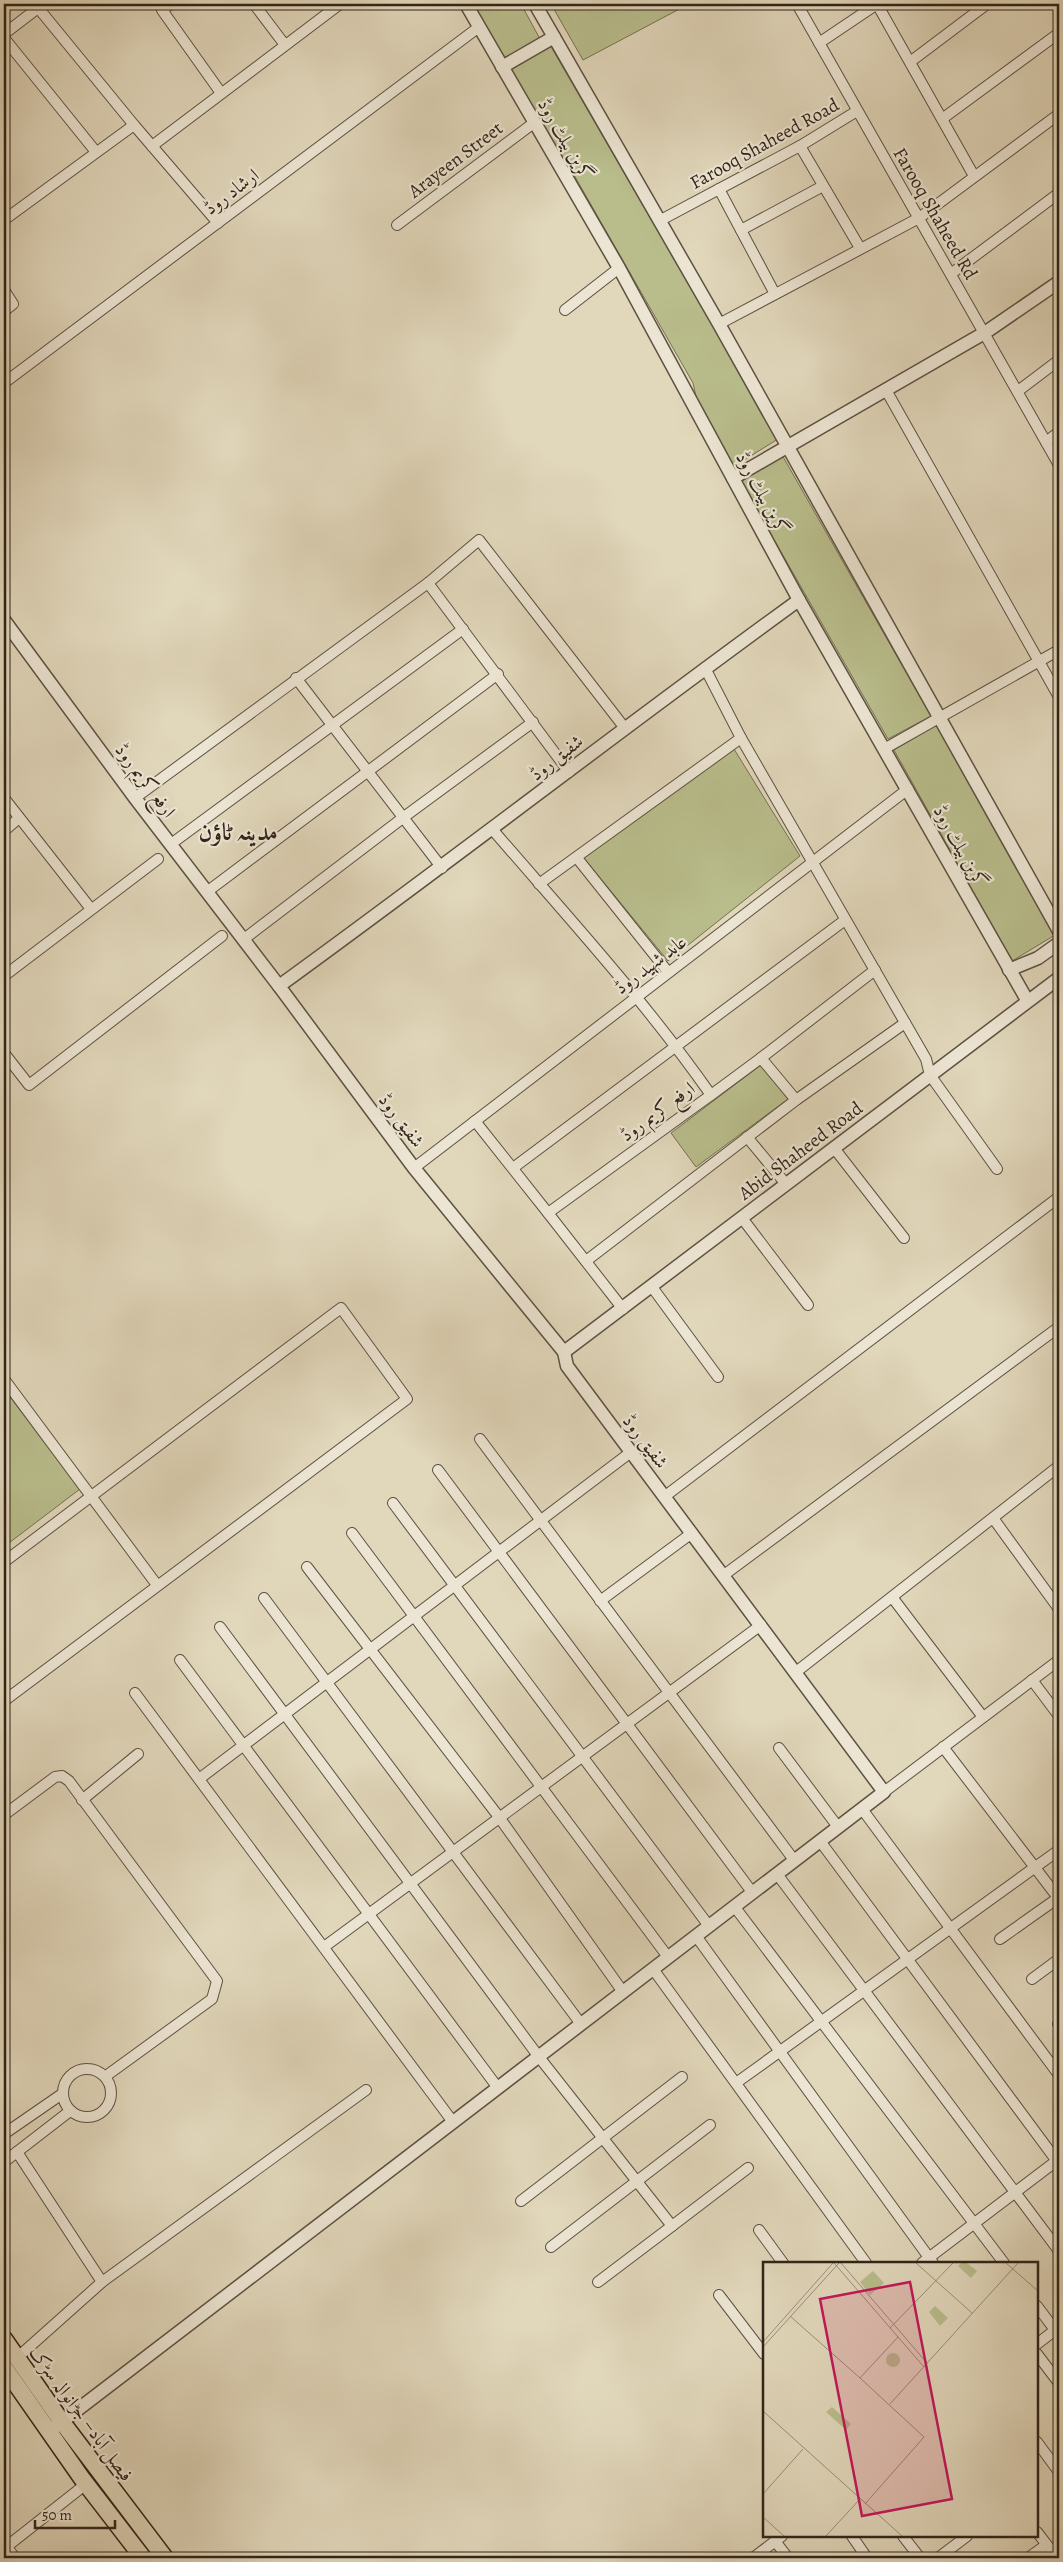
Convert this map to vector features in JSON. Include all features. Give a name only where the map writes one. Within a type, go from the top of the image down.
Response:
[{"type":"main road","name":"فیصل آباد– جڑانوالہ سڑک","points":[[4,2339],[18,2357],[86,2484],[143,2558]]},
{"type":"main road","name":"فیصل آباد– جڑانوالہ سڑک","points":[[4,2367],[165,2558]]},
{"type":"street","points":[[171,4],[162,10],[221,93]]},
{"type":"street","points":[[254,4],[285,45]]},
{"type":"street","points":[[152,146],[340,4]]},
{"type":"street","name":"گرین بیلٹ روڈ","points":[[466,4],[619,268],[799,600],[1027,1000]]},
{"type":"street","points":[[534,4],[719,324],[1059,931]]},
{"type":"street","name":"Farooq Shaheed Road","points":[[659,221],[800,146],[857,112],[797,4]]},
{"type":"street","points":[[819,43],[877,4],[974,176]]},
{"type":"street","points":[[910,62],[987,4]]},
{"type":"street","points":[[4,34],[37,6],[134,125],[218,222]]},
{"type":"street","name":"ارشاد روڈ","points":[[4,383],[479,27]]},
{"type":"street","points":[[942,119],[1059,32]]},
{"type":"street","points":[[4,38],[96,152]]},
{"type":"street","points":[[502,67],[554,38]]},
{"type":"street","name":"Farooq Shaheed Rd","points":[[857,112],[986,332],[1059,465]]},
{"type":"street","points":[[719,324],[918,218],[1059,114]]},
{"type":"street","name":"Arayeen Street","points":[[396,225],[534,122]]},
{"type":"street","points":[[4,220],[134,125]]},
{"type":"street","points":[[800,146],[860,248]]},
{"type":"street","points":[[741,230],[823,186]]},
{"type":"street","points":[[719,189],[775,294]]},
{"type":"street","points":[[952,273],[1059,193]]},
{"type":"street","points":[[564,310],[619,268]]},
{"type":"street","points":[[733,478],[787,445],[986,332],[1059,282]]},
{"type":"street","points":[[4,290],[14,304],[4,311]]},
{"type":"street","points":[[1018,391],[1059,360]]},
{"type":"street","points":[[886,390],[1059,697]]},
{"type":"street","points":[[1046,442],[1059,432]]},
{"type":"street","points":[[135,798],[428,583],[479,540],[624,727]]},
{"type":"street","points":[[428,583],[498,674],[569,772]]},
{"type":"street","name":"شفیق روڈ","points":[[799,600],[624,727],[569,772],[442,868],[279,986],[414,1168],[564,1352],[567,1366],[884,1792]]},
{"type":"street","name":"ارفع کریم روڈ","points":[[4,620],[135,798],[279,986]]},
{"type":"street","points":[[171,844],[463,629]]},
{"type":"street","points":[[884,748],[1059,650]]},
{"type":"street","points":[[705,668],[741,738],[926,1059],[930,1074],[997,1169]]},
{"type":"street","points":[[208,891],[498,674]]},
{"type":"street","points":[[296,678],[369,770],[442,868]]},
{"type":"street","points":[[244,940],[404,817],[533,722]]},
{"type":"street","points":[[539,884],[741,738]]},
{"type":"street","name":"عابد شہید روڈ","points":[[414,1168],[636,996],[813,864],[908,789]]},
{"type":"street","points":[[4,798],[91,909]]},
{"type":"street","points":[[4,831],[19,818]]},
{"type":"street","name":"ارفع کریم روڈ","points":[[492,829],[636,996],[676,1046],[711,1095],[548,1213]]},
{"type":"street","points":[[577,858],[668,972]]},
{"type":"street","points":[[4,976],[158,859]]},
{"type":"street","points":[[513,1168],[845,920]]},
{"type":"street","points":[[4,1053],[29,1085],[222,936]]},
{"type":"street","points":[[1009,970],[1038,958],[1059,943]]},
{"type":"street","points":[[711,1095],[875,970]]},
{"type":"street","name":"Abid Shaheed Road","points":[[564,1352],[652,1287],[1027,1000],[1059,978]]},
{"type":"street","points":[[586,1261],[796,1100],[905,1023]]},
{"type":"street","points":[[761,1058],[796,1100]]},
{"type":"street","points":[[475,1121],[623,1309]]},
{"type":"street","points":[[748,1137],[786,1184]]},
{"type":"street","points":[[834,1148],[904,1238]]},
{"type":"street","points":[[664,1497],[1059,1197]]},
{"type":"street","points":[[742,1218],[808,1305]]},
{"type":"street","points":[[652,1287],[718,1378]]},
{"type":"street","points":[[4,1560],[341,1308],[406,1399],[157,1584],[4,1701]]},
{"type":"street","points":[[724,1575],[1059,1327]]},
{"type":"street","points":[[4,1378],[157,1584]]},
{"type":"street","points":[[480,1439],[794,1860]]},
{"type":"street","points":[[199,1778],[631,1452]]},
{"type":"street","points":[[796,1672],[1059,1466]]},
{"type":"street","points":[[438,1470],[752,1892]]},
{"type":"street","points":[[393,1503],[709,1926]]},
{"type":"street","points":[[993,1518],[1059,1609]]},
{"type":"street","points":[[352,1533],[668,1957]]},
{"type":"street","points":[[600,1601],[692,1533]]},
{"type":"street","points":[[307,1567],[499,1818],[623,1992]]},
{"type":"street","points":[[892,1597],[983,1717]]},
{"type":"street","points":[[264,1598],[581,2024]]},
{"type":"street","points":[[324,1947],[761,1625]]},
{"type":"street","points":[[220,1627],[539,2056],[672,2226]]},
{"type":"street","points":[[180,1660],[498,2088]]},
{"type":"street","points":[[55,2427],[752,1892],[1059,1660]]},
{"type":"street","points":[[1032,1680],[1059,1716]]},
{"type":"street","points":[[135,1693],[453,2122]]},
{"type":"street","points":[[943,1747],[1058,1894],[1000,1939]]},
{"type":"street","points":[[779,1748],[838,1827]]},
{"type":"street","points":[[82,1800],[138,1754]]},
{"type":"street","points":[[4,1815],[55,1776],[62,1776],[69,1781],[217,1981],[212,1999],[106,2076]]},
{"type":"street","points":[[862,1808],[1059,2075]]},
{"type":"street","points":[[696,1936],[780,2051],[928,2261],[1014,2193],[1058,2162],[820,1841]]},
{"type":"street","points":[[736,2083],[1059,1850]]},
{"type":"street","points":[[777,1874],[1059,2251]]},
{"type":"street","points":[[734,1906],[1003,2262]]},
{"type":"street","points":[[1032,1980],[1059,1959]]},
{"type":"street","points":[[653,1969],[865,2262]]},
{"type":"street","points":[[84,2068],[96,2070],[106,2076],[111,2088],[111,2100],[105,2111],[94,2117],[81,2117],[70,2111],[62,2094],[65,2082],[72,2073],[84,2068]]},
{"type":"street","points":[[521,2201],[682,2077]]},
{"type":"street","points":[[4,2367],[18,2357],[102,2282],[366,2090]]},
{"type":"street","points":[[4,2133],[62,2094]]},
{"type":"street","points":[[4,2162],[70,2111]]},
{"type":"street","points":[[551,2247],[710,2126]]},
{"type":"street","points":[[17,2152],[102,2282]]},
{"type":"street","points":[[598,2282],[748,2168]]},
{"type":"street","points":[[759,2230],[782,2262]]},
{"type":"street","points":[[719,2295],[763,2353]]},
{"type":"street","points":[[1038,2307],[1057,2329],[1038,2343]]},
{"type":"street","points":[[1038,2355],[1059,2383]]},
{"type":"street","points":[[1038,2443],[1059,2472]]},
{"type":"street","points":[[15,2558],[7,2547],[86,2484]]},
{"type":"street","points":[[1038,2533],[1057,2558]]},
{"type":"street","points":[[853,2537],[867,2558]]},
{"type":"street","points":[[904,2537],[920,2558]]},
{"type":"street","points":[[938,2558],[966,2537]]},
{"type":"street","points":[[753,2558],[778,2538],[788,2558]]},
{"type":"street","points":[[1028,2558],[1046,2545]]},
{"type":"green space","points":[[471,4],[521,4],[540,39],[503,60]]},
{"type":"green space","points":[[551,4],[689,4],[583,60]]},
{"type":"green space","points":[[550,45],[778,439],[733,467],[698,405],[693,383],[570,168],[550,144],[509,70]]},
{"type":"green space","points":[[782,455],[931,716],[888,739],[741,482]]},
{"type":"green space","points":[[938,724],[1055,935],[1012,961],[894,750]]},
{"type":"green space","points":[[734,749],[800,856],[668,961],[583,857]]},
{"type":"green space","points":[[761,1065],[788,1099],[696,1167],[671,1133]]},
{"type":"green space","points":[[4,1389],[80,1489],[5,1546],[4,1545]]},
{"type":"district","name":"مدینہ ٹاؤن","points":[[238,832]]}]
